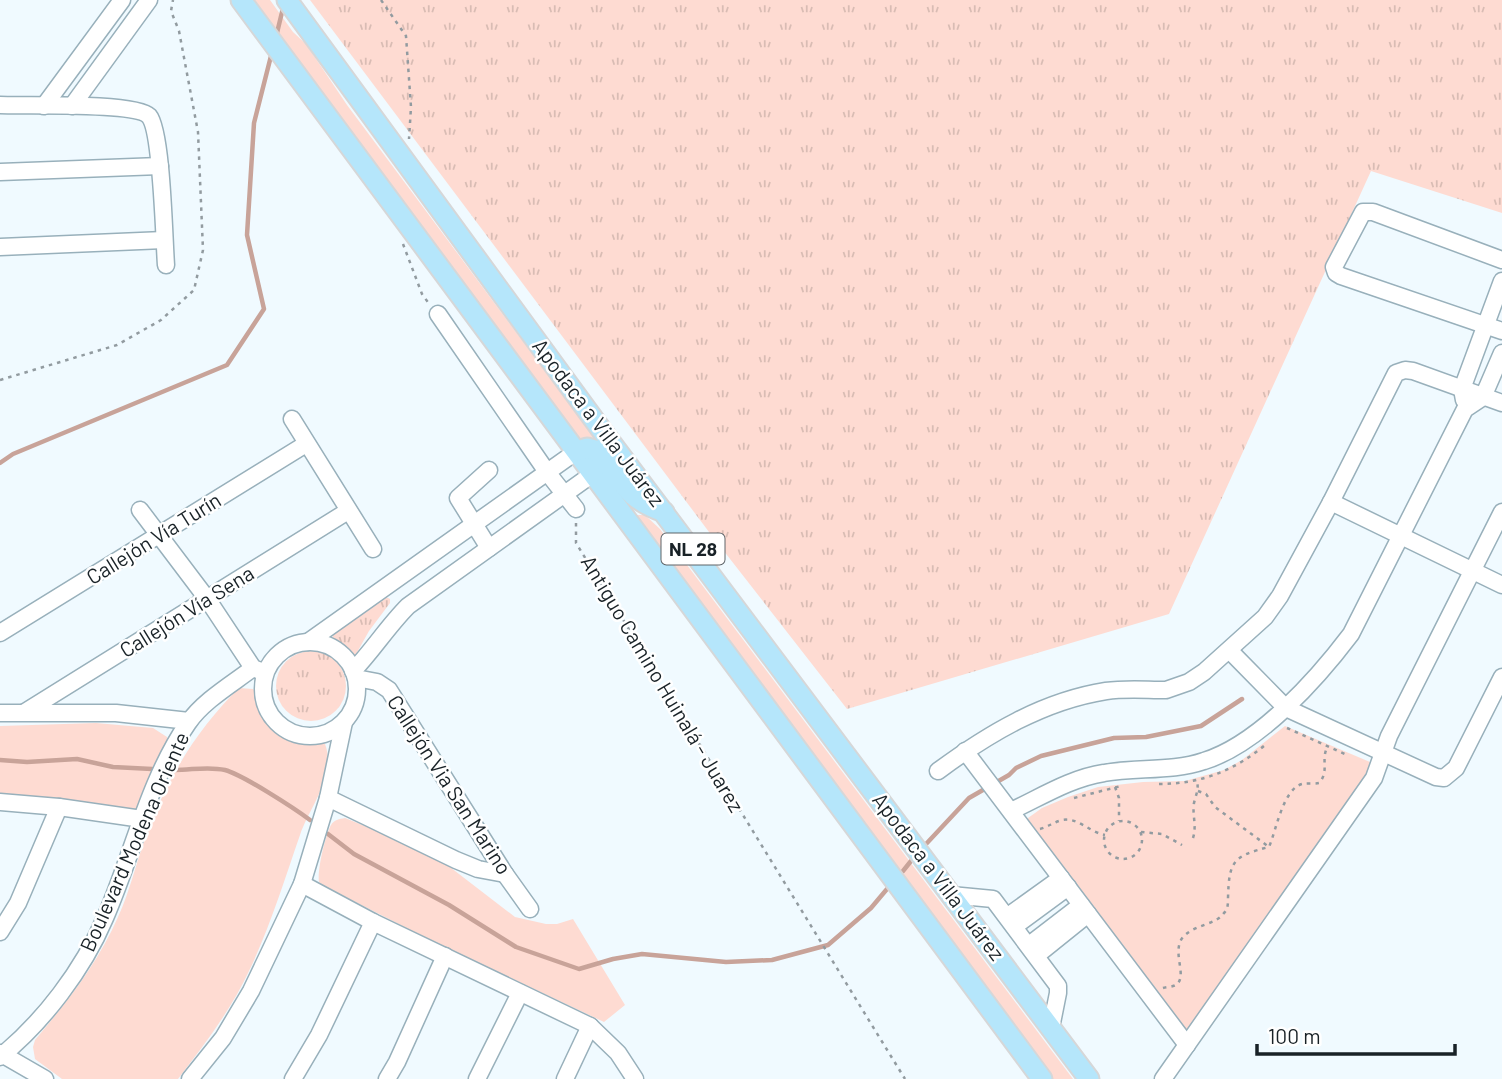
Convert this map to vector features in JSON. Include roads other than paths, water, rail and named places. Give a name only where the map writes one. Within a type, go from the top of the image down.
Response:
[{"type":"main road","name":"Apodaca a Villa Juárez","points":[[241,0],[1042,1079]]},
{"type":"main road","name":"Apodaca a Villa Juárez","points":[[287,0],[603,432],[1089,1079]]},
{"type":"main road","points":[[577,451],[587,448],[595,450],[629,494],[639,502],[665,512]]},
{"type":"street","points":[[44,106],[122,0]]},
{"type":"street","points":[[72,106],[149,0]]},
{"type":"street","points":[[103,25],[120,40]]},
{"type":"street","points":[[0,106],[118,107],[139,110],[148,115],[153,125],[160,166],[166,265]]},
{"type":"street","points":[[0,172],[160,166]]},
{"type":"street","points":[[1502,260],[1373,212],[1363,212],[1335,267],[1336,273],[1341,276],[1502,331]]},
{"type":"street","points":[[0,247],[164,240]]},
{"type":"street","points":[[1465,409],[1462,390],[1502,281]]},
{"type":"street","points":[[438,314],[547,472],[576,509]]},
{"type":"street","points":[[1011,811],[1086,777],[1105,772],[1187,766],[1206,761],[1242,743],[1286,708],[1331,661],[1351,634],[1465,409],[1483,397],[1502,353]]},
{"type":"street","points":[[937,771],[1005,727],[1041,709],[1107,691],[1166,690],[1189,682],[1229,650],[1265,617],[1272,606],[1331,502],[1396,373],[1413,371],[1502,403]]},
{"type":"street","points":[[292,419],[373,549]]},
{"type":"street","name":"Callejón Vía Turín","points":[[0,633],[306,444]]},
{"type":"street","points":[[308,642],[577,451]]},
{"type":"street","points":[[489,470],[458,496],[460,505],[489,548]]},
{"type":"street","points":[[190,1079],[223,1038],[251,992],[302,884],[328,798],[344,722],[354,705],[355,675],[389,625],[408,606],[594,473]]},
{"type":"street","points":[[1331,502],[1502,584]]},
{"type":"street","points":[[140,510],[259,670],[264,702],[271,717],[283,728],[298,735],[314,736],[330,732],[344,722]]},
{"type":"street","name":"Callejón Vía Sena","points":[[25,712],[348,511]]},
{"type":"street","points":[[1163,1079],[1374,778],[1382,753],[1502,512]]},
{"type":"street","points":[[419,562],[436,586]]},
{"type":"street","points":[[391,583],[408,606]]},
{"type":"street","points":[[259,670],[280,652],[308,642],[324,644],[338,652],[355,675]]},
{"type":"street","points":[[1229,650],[1286,708],[1436,777],[1444,778],[1455,768],[1502,677]]},
{"type":"street","name":"Boulevard Modena Oriente","points":[[1,1055],[40,1018],[83,959],[105,920],[142,819],[189,721],[211,700],[259,670]]},
{"type":"street","name":"Callejón Via San Marino","points":[[355,675],[377,682],[389,690],[530,909]]},
{"type":"street","points":[[0,713],[116,713],[189,721]]},
{"type":"street","points":[[965,751],[1187,1045]]},
{"type":"street","points":[[328,798],[456,860],[478,869],[505,874]]},
{"type":"street","points":[[0,802],[142,819]]},
{"type":"street","points":[[0,932],[18,903],[58,807]]},
{"type":"street","points":[[1011,921],[1064,882]]},
{"type":"street","points":[[302,884],[373,922],[590,1026],[618,1053],[635,1079]]},
{"type":"street","points":[[951,895],[993,899],[1033,950],[1058,986],[1051,1028]]},
{"type":"street","points":[[1033,950],[1085,909]]},
{"type":"street","points":[[293,1079],[319,1035],[373,922]]},
{"type":"street","points":[[387,1079],[445,956]]},
{"type":"street","points":[[477,1079],[520,993]]},
{"type":"street","points":[[565,1079],[590,1026]]},
{"type":"street","points":[[1,1055],[45,1079]]},
{"type":"waterway","points":[[276,37],[283,8]]},
{"type":"waterway","points":[[0,463],[13,454],[227,365],[264,309],[247,235],[254,123],[272,52]]},
{"type":"waterway","points":[[927,843],[969,798],[1009,775],[1016,768],[1041,756],[1114,738],[1146,737],[1201,726],[1242,699]]},
{"type":"waterway","points":[[0,760],[27,762],[77,759],[113,767],[152,769]]},
{"type":"waterway","points":[[175,770],[225,770],[256,785],[310,820]]},
{"type":"waterway","points":[[328,834],[354,854],[449,905],[516,947],[579,969],[642,954],[726,962],[772,960],[828,945],[871,908],[887,889]]},
{"type":"waterway","points":[[903,871],[911,861]]}]
